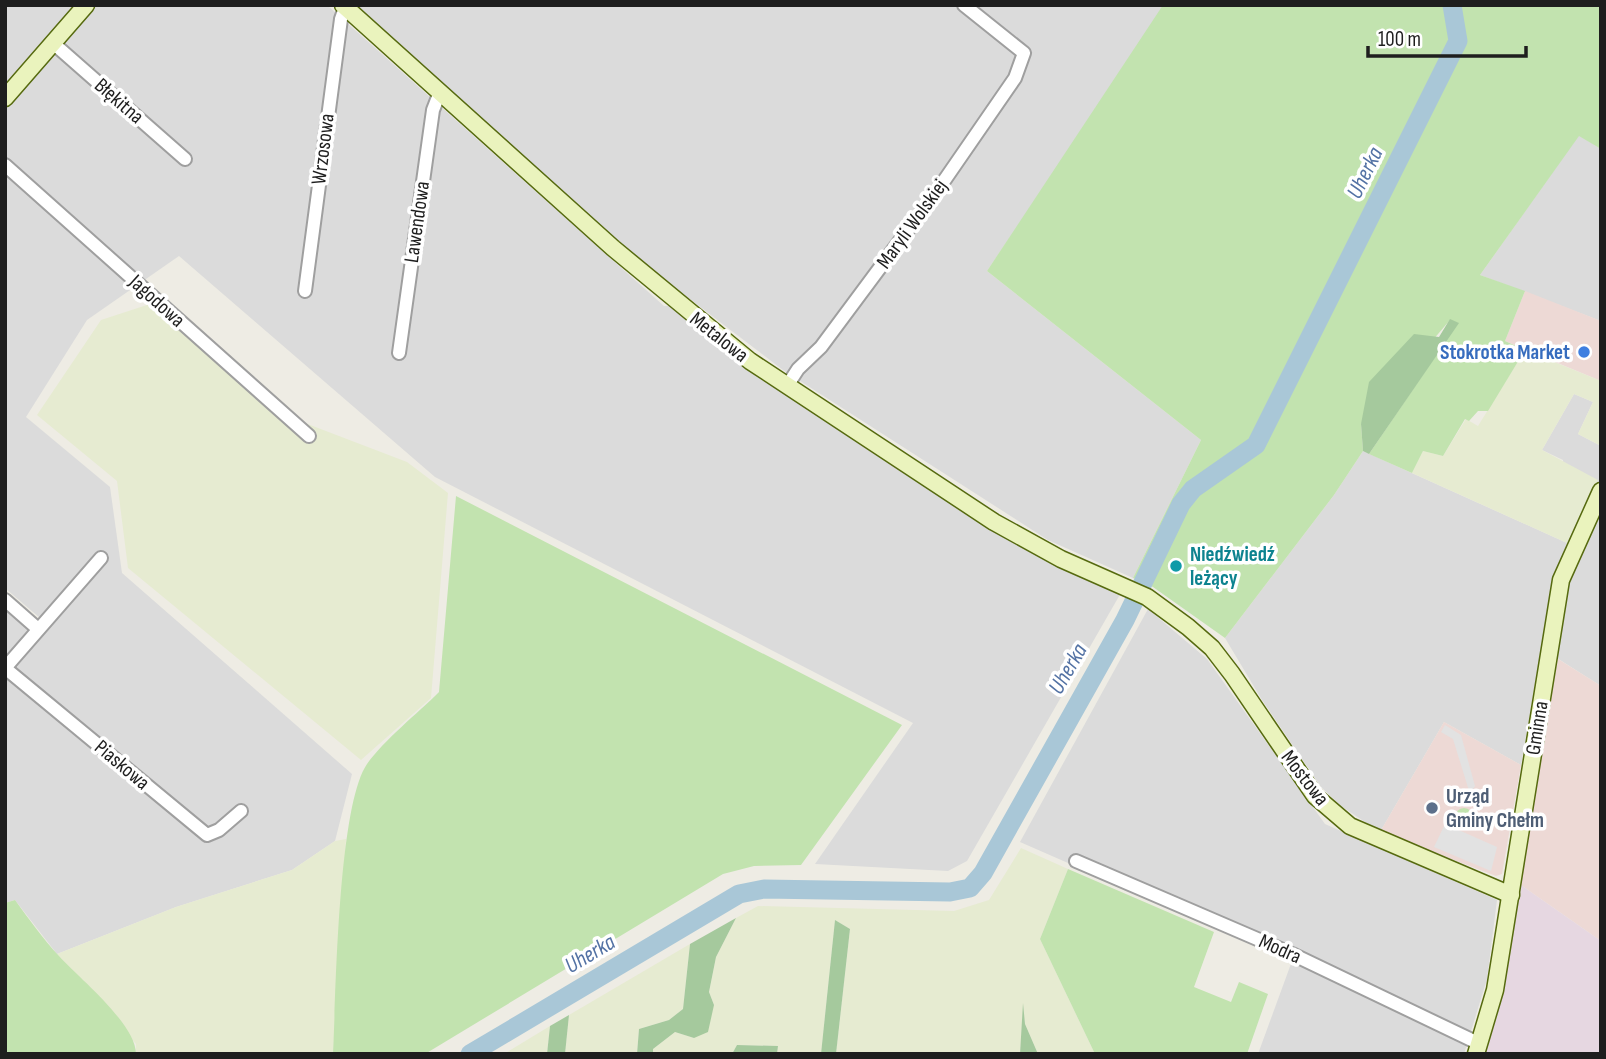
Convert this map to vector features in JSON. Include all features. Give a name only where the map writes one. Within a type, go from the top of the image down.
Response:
[{"type":"street","points":[[8,91],[86,5]]},
{"type":"street","name":"Maryli Wolskiej","points":[[787,386],[798,369],[821,348],[937,191],[1016,78],[1024,53],[964,5]]},
{"type":"street","name":"Metalowa","points":[[345,6],[681,307],[787,386],[994,523],[1061,559],[1147,597]]},
{"type":"street","name":"Wrzosowa","points":[[305,291],[335,56],[345,6]]},
{"type":"street","name":"Błękitna","points":[[53,43],[185,159]]},
{"type":"street","name":"Lawendowa","points":[[399,353],[433,110],[440,92]]},
{"type":"street","name":"Jagodowa","points":[[5,165],[309,436]]},
{"type":"street","name":"Gminna","points":[[1478,1049],[1495,990],[1561,580],[1601,491]]},
{"type":"street","name":"Piaskowa","points":[[101,558],[5,668],[207,835],[219,830],[241,811]]},
{"type":"street","name":"Mostowa","points":[[1147,597],[1212,648],[1298,774],[1332,812],[1371,837],[1511,895]]},
{"type":"street","points":[[5,600],[38,629]]},
{"type":"street","name":"Modra","points":[[1076,861],[1292,954],[1478,1049]]},
{"type":"shaded area","points":[[5,5],[327,5],[664,306],[671,306],[786,393],[1122,591],[967,861],[948,871],[815,864],[913,723],[435,477],[179,256],[87,320],[26,417],[110,487],[122,573],[352,774],[335,841],[292,870],[176,907],[57,954],[15,900],[5,903],[5,610],[29,630],[40,618],[5,588]]},
{"type":"shaded area","points":[[348,5],[1167,5],[987,271],[1201,440],[1133,578],[1048,540],[783,370],[682,293],[664,285]]},
{"type":"shaded area","points":[[1579,135],[1601,149],[1601,321],[1480,275]]},
{"type":"shaded area","points":[[1525,291],[1601,321],[1601,381],[1505,341]]},
{"type":"shaded area","points":[[1574,394],[1593,402],[1578,434],[1601,446],[1601,686],[1541,648],[1521,765],[1444,722],[1380,832],[1341,806],[1321,787],[1262,700],[1225,638],[1334,495],[1363,451],[1567,543],[1563,460],[1542,450]]},
{"type":"shaded area","points":[[1148,609],[1207,659],[1325,824],[1497,900],[1487,979],[1464,1054],[1258,1054],[1292,961],[1020,842]]},
{"type":"shaded area","points":[[1558,659],[1601,686],[1601,941],[1518,883]]},
{"type":"shaded area","name":"Urząd Gminy Chełm","points":[[1444,722],[1521,765],[1502,874],[1496,876],[1380,832]]},
{"type":"shaded area","points":[[1445,725],[1461,735],[1475,786],[1470,794],[1453,739],[1441,732]]},
{"type":"shaded area","points":[[1445,824],[1497,847],[1491,871],[1434,847]]},
{"type":"shaded area","points":[[1518,883],[1601,941],[1601,1054],[1483,1054],[1497,1017]]},
{"type":"green space","points":[[1163,5],[1601,5],[1601,149],[1579,136],[1480,275],[1525,291],[1505,341],[1525,350],[1488,411],[1478,411],[1469,421],[1465,419],[1443,456],[1423,451],[1412,473],[1369,454],[1458,323],[1450,320],[1361,424],[1363,451],[1334,495],[1225,638],[1153,587],[1133,578],[1201,440],[987,271]]},
{"type":"green space","points":[[150,304],[271,410],[407,462],[448,493],[431,698],[361,760],[128,568],[117,481],[37,415],[101,320]]},
{"type":"green space","points":[[1450,319],[1459,323],[1369,454],[1363,451],[1361,424],[1369,382],[1414,334],[1439,337]]},
{"type":"green space","points":[[1525,350],[1601,381],[1601,446],[1578,434],[1593,402],[1574,394],[1542,450],[1598,480],[1567,543],[1412,473],[1423,451],[1443,456],[1466,419],[1478,426]]},
{"type":"green space","points":[[456,496],[902,725],[801,865],[754,866],[723,874],[425,1054],[333,1054],[340,902],[344,858],[357,786],[374,755],[439,692]]},
{"type":"green space","points":[[1464,808],[1470,811],[1473,817],[1470,823],[1464,826],[1458,823],[1455,817],[1458,811]]},
{"type":"green space","points":[[346,839],[333,1054],[136,1054],[136,1044],[57,954],[176,907],[292,870],[335,841]]},
{"type":"green space","points":[[1021,848],[1068,869],[1040,939],[1095,1054],[1038,1054],[1025,1024],[1023,1011],[1020,1054],[836,1054],[850,929],[835,920],[821,1054],[777,1054],[778,1046],[737,1045],[732,1054],[653,1054],[653,1049],[675,1032],[694,1038],[714,1005],[709,992],[716,957],[736,918],[758,906],[954,911],[989,900]]},
{"type":"green space","points":[[1068,869],[1214,932],[1194,987],[1231,1002],[1239,982],[1268,994],[1247,1054],[1095,1054],[1040,939]]},
{"type":"green space","points":[[15,900],[53,949],[117,1016],[134,1042],[136,1054],[5,1054],[5,903]]},
{"type":"green space","points":[[736,918],[716,957],[709,992],[714,1005],[708,1032],[694,1038],[675,1032],[653,1049],[653,1054],[637,1054],[639,1029],[669,1020],[683,1009],[690,944]]},
{"type":"green space","points":[[835,920],[850,929],[836,1054],[821,1054]]},
{"type":"green space","points":[[690,944],[683,1009],[669,1020],[639,1029],[637,1054],[565,1054],[569,1015]]},
{"type":"green space","points":[[1023,1003],[1025,1024],[1038,1054],[1020,1054]]},
{"type":"green space","points":[[569,1015],[565,1054],[547,1054],[550,1026]]},
{"type":"green space","points":[[550,1026],[547,1054],[504,1054]]},
{"type":"green space","points":[[737,1045],[778,1046],[777,1054],[732,1054]]},
{"type":"waterway","name":"Uherka","points":[[470,1054],[739,894],[764,889],[950,892],[970,888],[983,873],[1125,620],[1181,504],[1193,489],[1256,445],[1458,41],[1452,5]]},
{"type":"place","name":"Stokrotka Market","points":[[1584,352]]},
{"type":"place","name":"Niedźwiedź leżący","points":[[1176,566]]},
{"type":"place","name":"Urząd Gminy Chełm","points":[[1432,808]]}]
